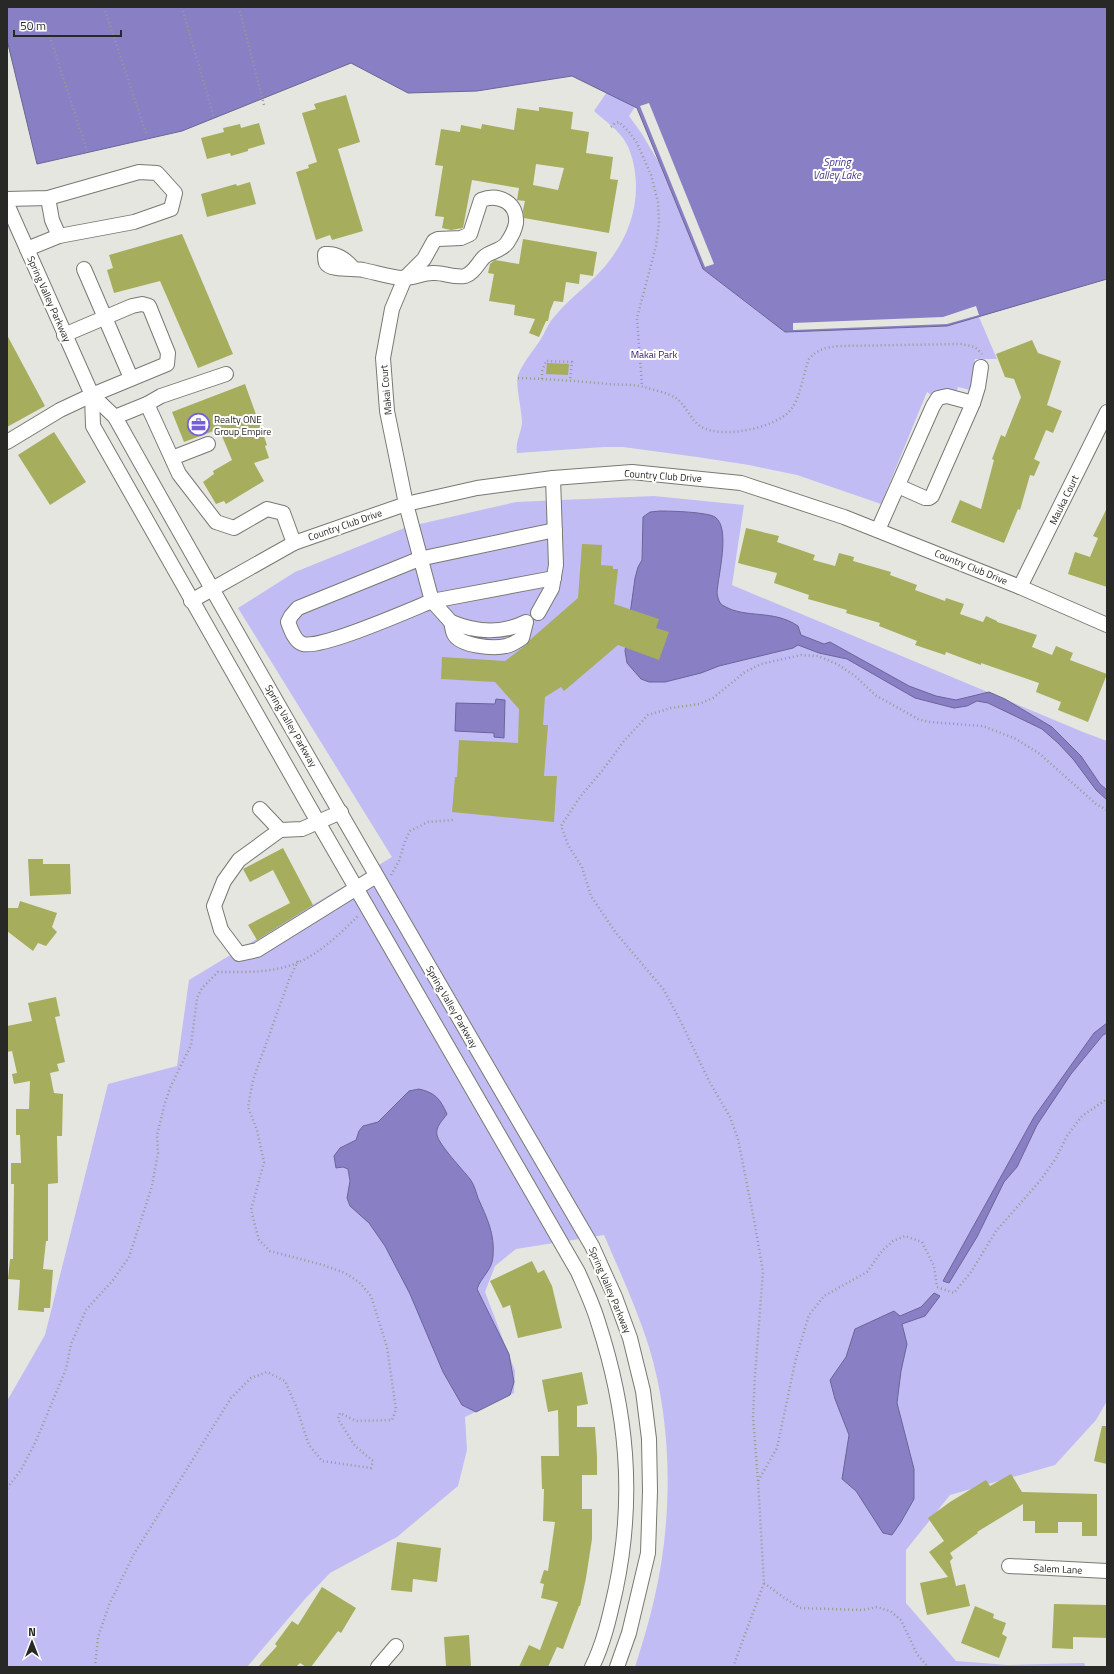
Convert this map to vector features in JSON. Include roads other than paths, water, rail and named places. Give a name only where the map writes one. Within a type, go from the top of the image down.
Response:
[{"type":"street","points":[[7,199],[48,198],[139,172],[157,173],[176,194],[171,209],[134,222],[59,236],[27,249]]},
{"type":"street","points":[[48,198],[52,220],[59,236]]},
{"type":"street","points":[[353,268],[405,278],[428,273],[458,276],[467,275],[475,269],[483,258],[500,250],[506,244],[514,231],[516,224],[516,218],[511,205],[508,201],[499,198],[481,200],[478,204],[473,228],[470,234],[460,238],[438,239],[434,241],[424,259],[405,278]]},
{"type":"street","name":"Spring Valley Parkway","points":[[9,212],[92,395],[115,418],[341,812],[379,882],[592,1246],[615,1297],[630,1338],[643,1391],[649,1439],[648,1553],[630,1633],[617,1667]]},
{"type":"street","points":[[84,269],[131,378]]},
{"type":"street","name":"Makai Court","points":[[405,278],[392,309],[383,358],[387,411],[419,559],[432,601]]},
{"type":"street","points":[[7,442],[60,410],[131,378],[167,364],[168,353],[149,306],[142,304],[132,306],[64,335]]},
{"type":"street","points":[[898,486],[925,498],[932,496],[973,403],[983,363]]},
{"type":"street","points":[[115,418],[161,396],[226,374]]},
{"type":"street","name":"Spring Valley Parkway","points":[[92,395],[93,426],[191,601],[578,1272],[598,1320],[620,1405],[626,1456],[626,1503],[624,1540],[610,1616],[592,1667]]},
{"type":"street","points":[[878,530],[933,406],[938,398],[947,396],[973,403]]},
{"type":"street","points":[[147,404],[179,474],[216,522],[234,528],[267,509],[283,513],[294,543]]},
{"type":"street","name":"Mauka Court","points":[[1020,587],[1107,412]]},
{"type":"street","points":[[172,458],[208,444]]},
{"type":"street","name":"Country Club Drive","points":[[191,601],[294,543],[406,504],[477,488],[554,478],[632,472],[741,483],[844,517],[878,530],[1020,587],[1107,626]]},
{"type":"street","points":[[538,613],[552,588],[556,565],[554,478]]},
{"type":"street","points":[[554,578],[432,601],[341,637],[310,645],[297,641],[288,622],[298,608],[419,559],[555,530]]},
{"type":"street","points":[[432,601],[451,622],[462,626],[477,629],[498,630],[514,628],[526,622],[522,638],[505,647],[489,647],[467,644],[454,634],[451,622]]},
{"type":"street","points":[[260,809],[280,830]]},
{"type":"street","points":[[341,812],[302,829],[280,830],[239,860],[224,881],[214,906],[221,930],[239,954],[257,950],[357,888],[379,882]]},
{"type":"street","name":"Salem Lane","points":[[1009,1566],[1107,1572]]},
{"type":"street","points":[[378,1667],[396,1646]]},
{"type":"water","name":"Spring Valley Lake","points":[[7,7],[1107,7],[1107,279],[947,326],[785,332],[703,269],[637,108],[572,76],[477,91],[408,93],[351,63],[182,131],[37,164],[7,40]]},
{"type":"water","points":[[650,512],[689,512],[711,515],[720,523],[723,541],[717,593],[719,601],[722,605],[732,610],[789,621],[798,626],[801,635],[824,644],[830,642],[909,686],[936,696],[956,700],[989,692],[1005,699],[1052,727],[1081,756],[1100,784],[1107,790],[1107,800],[1096,790],[1073,759],[1042,729],[988,703],[977,701],[967,706],[954,708],[915,698],[847,659],[819,653],[798,645],[793,648],[719,666],[701,673],[665,682],[649,682],[641,679],[627,663],[625,651],[635,578],[642,560],[643,517]]},
{"type":"water","points":[[496,699],[505,700],[504,738],[494,737],[494,733],[455,731],[456,703],[495,704]]},
{"type":"water","points":[[1107,1023],[1107,1033],[1103,1035],[1071,1074],[1037,1125],[1017,1167],[1004,1182],[977,1237],[949,1283],[943,1281],[1034,1117],[1094,1033]]},
{"type":"water","points":[[419,1089],[430,1092],[437,1097],[447,1114],[438,1126],[437,1135],[446,1151],[473,1183],[492,1233],[493,1248],[491,1265],[477,1289],[509,1354],[514,1382],[510,1395],[476,1412],[462,1405],[443,1372],[410,1294],[385,1246],[369,1223],[350,1206],[347,1198],[350,1181],[348,1169],[343,1167],[336,1168],[334,1156],[340,1148],[356,1140],[359,1131],[363,1126],[378,1122],[409,1091]]},
{"type":"water","points":[[934,1293],[940,1296],[925,1316],[902,1324],[907,1344],[901,1371],[897,1403],[914,1469],[914,1499],[892,1535],[883,1533],[856,1491],[842,1479],[849,1435],[835,1399],[830,1380],[846,1357],[855,1329],[894,1311],[900,1316],[921,1307]]},
{"type":"place","name":"Realty ONE Group Empire","points":[[198,425]]},
{"type":"park label","name":"Makai Park","points":[[654,354]]}]
